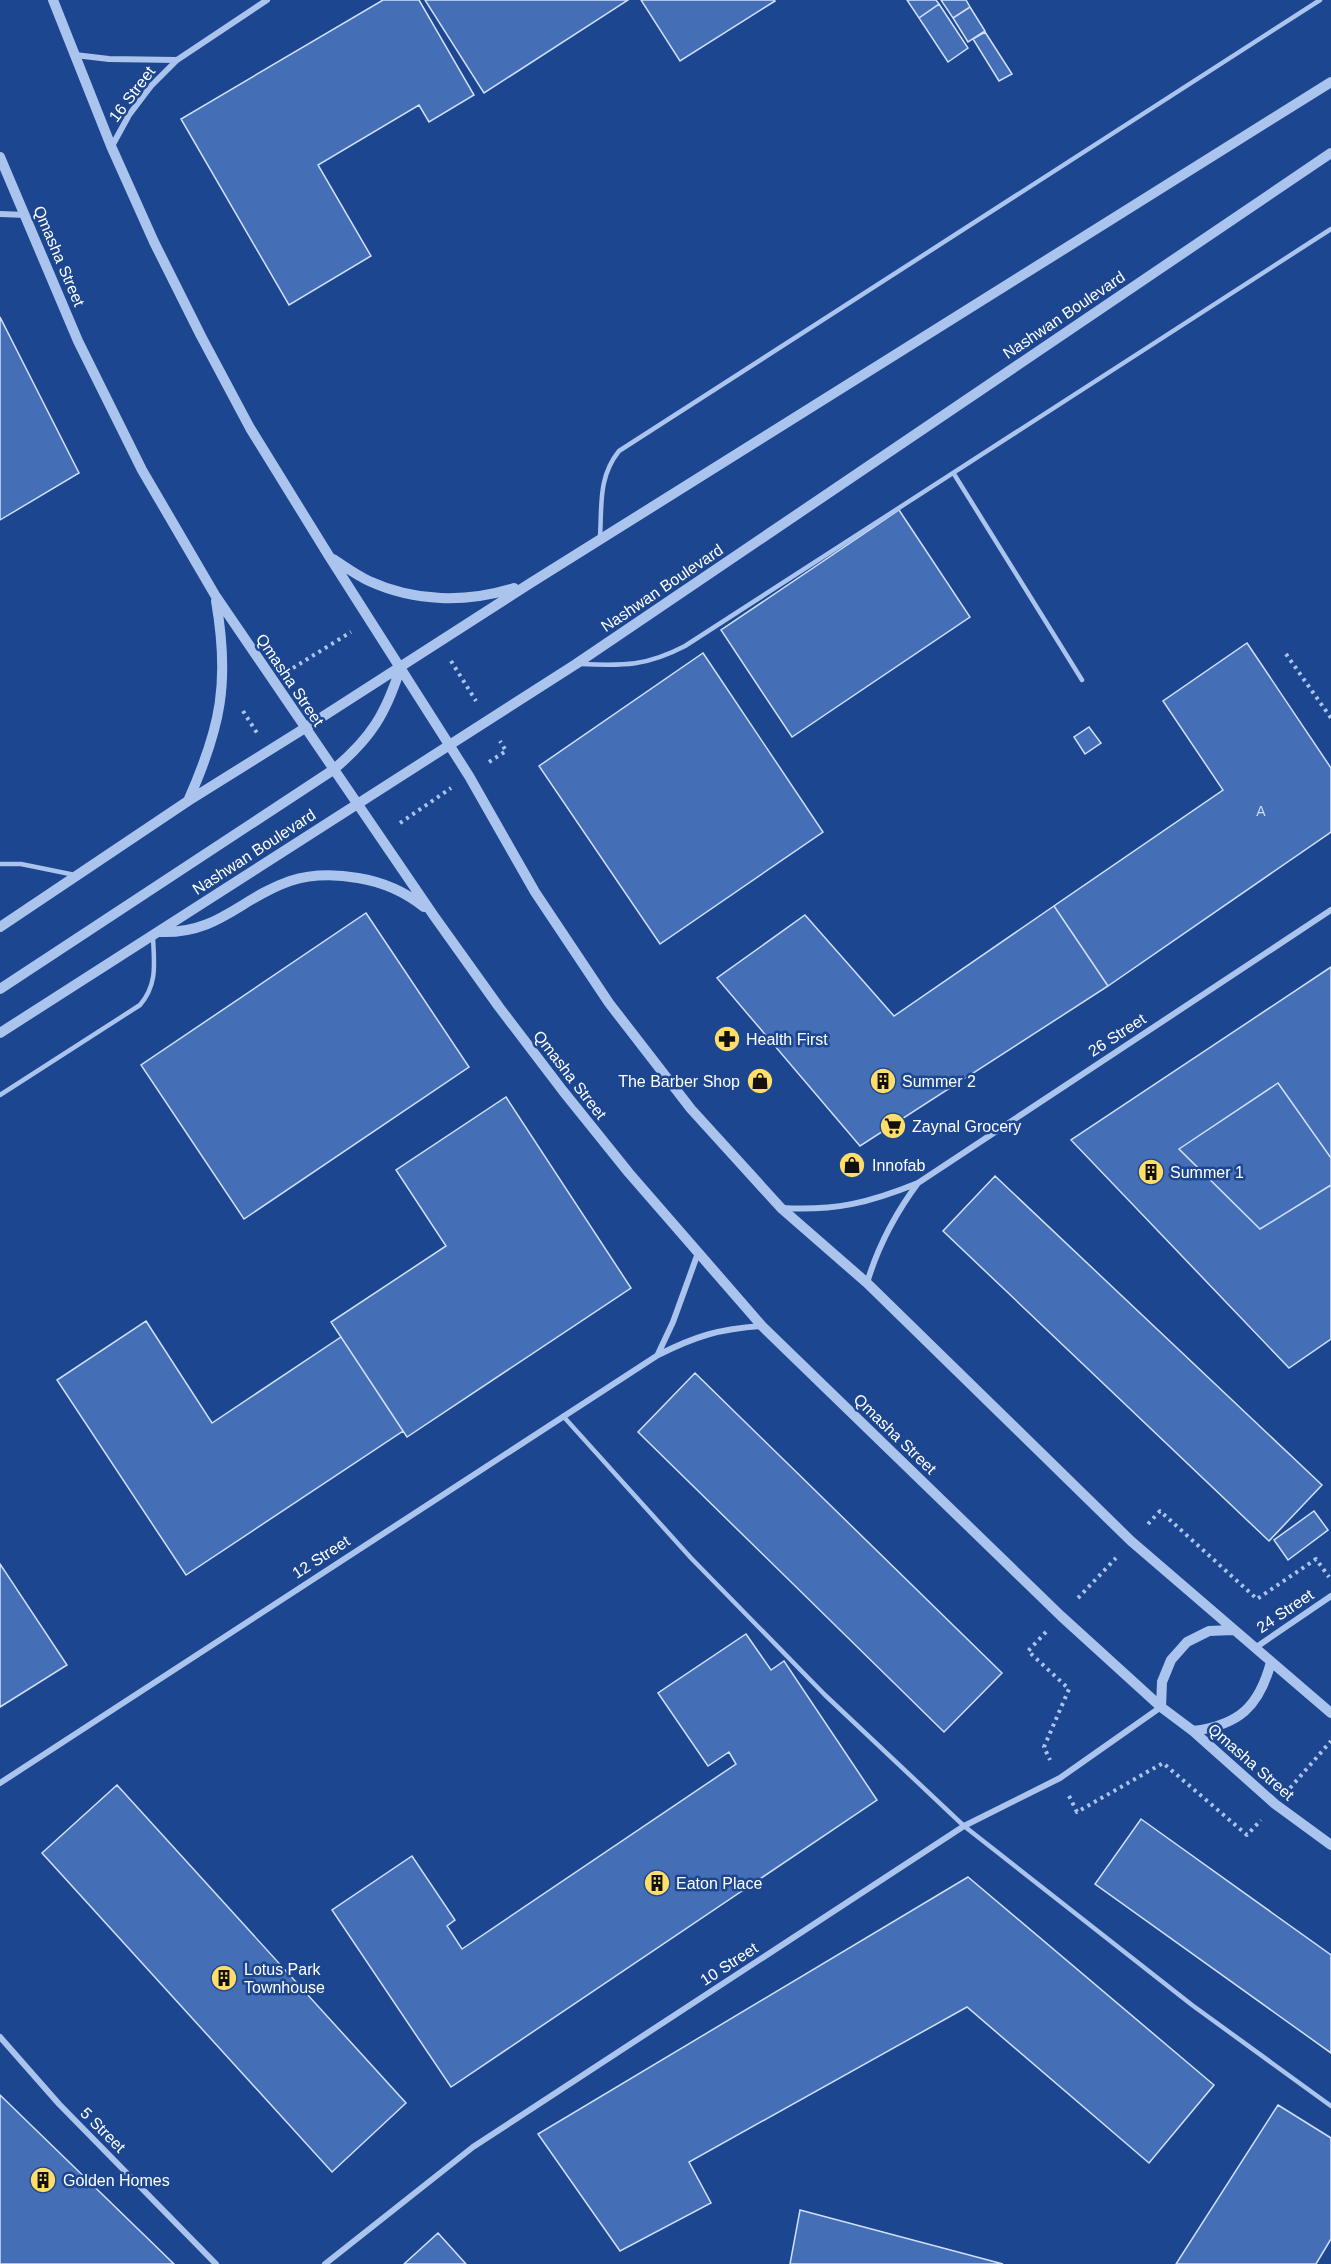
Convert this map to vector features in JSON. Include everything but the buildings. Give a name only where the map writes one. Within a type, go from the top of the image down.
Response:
[{"type":"street","points":[[53,0],[111,146],[154,242],[250,428],[469,776],[535,892],[609,1003],[691,1109],[781,1208],[867,1283],[1131,1542],[1331,1713]]},
{"type":"street","name":"16 Street","points":[[111,146],[129,115],[177,60],[267,0]]},
{"type":"street","name":"16 Street","points":[[75,56],[177,60]]},
{"type":"street","points":[[0,927],[188,801],[305,729],[529,584],[1331,82]]},
{"type":"street","name":"Nashwan Boulevard","points":[[0,1033],[576,664],[1331,153]]},
{"type":"street","name":"Qmasha Street","points":[[0,157],[78,341],[142,470],[215,595],[434,916],[563,1091],[629,1173],[762,1326],[1061,1616],[1161,1707],[1193,1731],[1275,1804],[1331,1845]]},
{"type":"street","points":[[0,214],[26,215]]},
{"type":"street","points":[[329,556],[368,580],[412,595],[461,598],[491,596],[529,584]]},
{"type":"street","points":[[188,801],[207,759],[219,715],[223,675],[222,645],[215,595]]},
{"type":"street","points":[[0,989],[333,770],[357,750],[377,724],[391,696],[401,666]]},
{"type":"street","points":[[156,934],[180,933],[200,928],[290,881],[321,875],[379,881],[409,895],[434,916]]},
{"type":"street","name":"26 Street","points":[[781,1208],[816,1210],[851,1206],[885,1197],[918,1183],[1331,910]]},
{"type":"street","name":"26 Street","points":[[867,1283],[875,1256],[887,1230],[918,1183]]},
{"type":"street","points":[[658,1355],[674,1322],[698,1252]]},
{"type":"street","name":"12 Street","points":[[0,1783],[658,1355],[691,1338],[726,1329],[762,1326]]},
{"type":"street","name":"24 Street","points":[[1255,1648],[1331,1596]]},
{"type":"street","points":[[1161,1707],[1162,1682],[1171,1660],[1187,1642],[1209,1631],[1233,1630]]},
{"type":"street","points":[[1193,1731],[1215,1728],[1236,1718],[1253,1703],[1265,1684],[1271,1662]]},
{"type":"street","name":"10 Street","points":[[325,2264],[473,2146],[964,1827],[1060,1778],[1161,1707]]},
{"type":"street","name":"5 Street","points":[[0,2037],[59,2104],[216,2264]]},
{"type":"lane","points":[[600,539],[604,477],[619,451],[1320,0]]},
{"type":"lane","points":[[576,664],[640,664],[664,657],[685,646],[1331,228]]},
{"type":"lane","points":[[954,474],[1082,680]]},
{"type":"lane","points":[[0,864],[21,864],[78,875]]},
{"type":"lane","points":[[0,1095],[140,1005],[149,995],[153,982],[156,934]]},
{"type":"lane","points":[[563,1416],[708,1575],[825,1695],[964,1827],[1192,2005],[1331,2106]]},
{"type":"path","points":[[1286,654],[1331,718]]},
{"type":"path","points":[[1163,1763],[1077,1812],[1044,1747],[1069,1689],[1028,1651],[1160,1511],[1257,1599],[1316,1559],[1331,1580]]},
{"type":"place","name":"Health First","points":[[727,1039]]},
{"type":"place","name":"The Barber Shop","points":[[760,1081]]},
{"type":"place","name":"Summer 2","points":[[883,1081]]},
{"type":"place","name":"Zaynal Grocery","points":[[893,1126]]},
{"type":"place","name":"Innofab","points":[[852,1165]]},
{"type":"place","name":"Summer 1","points":[[1151,1172]]},
{"type":"place","name":"Eaton Place","points":[[657,1883]]},
{"type":"place","name":"Lotus Park Townhouse","points":[[224,1978]]},
{"type":"place","name":"Golden Homes","points":[[43,2180]]}]
